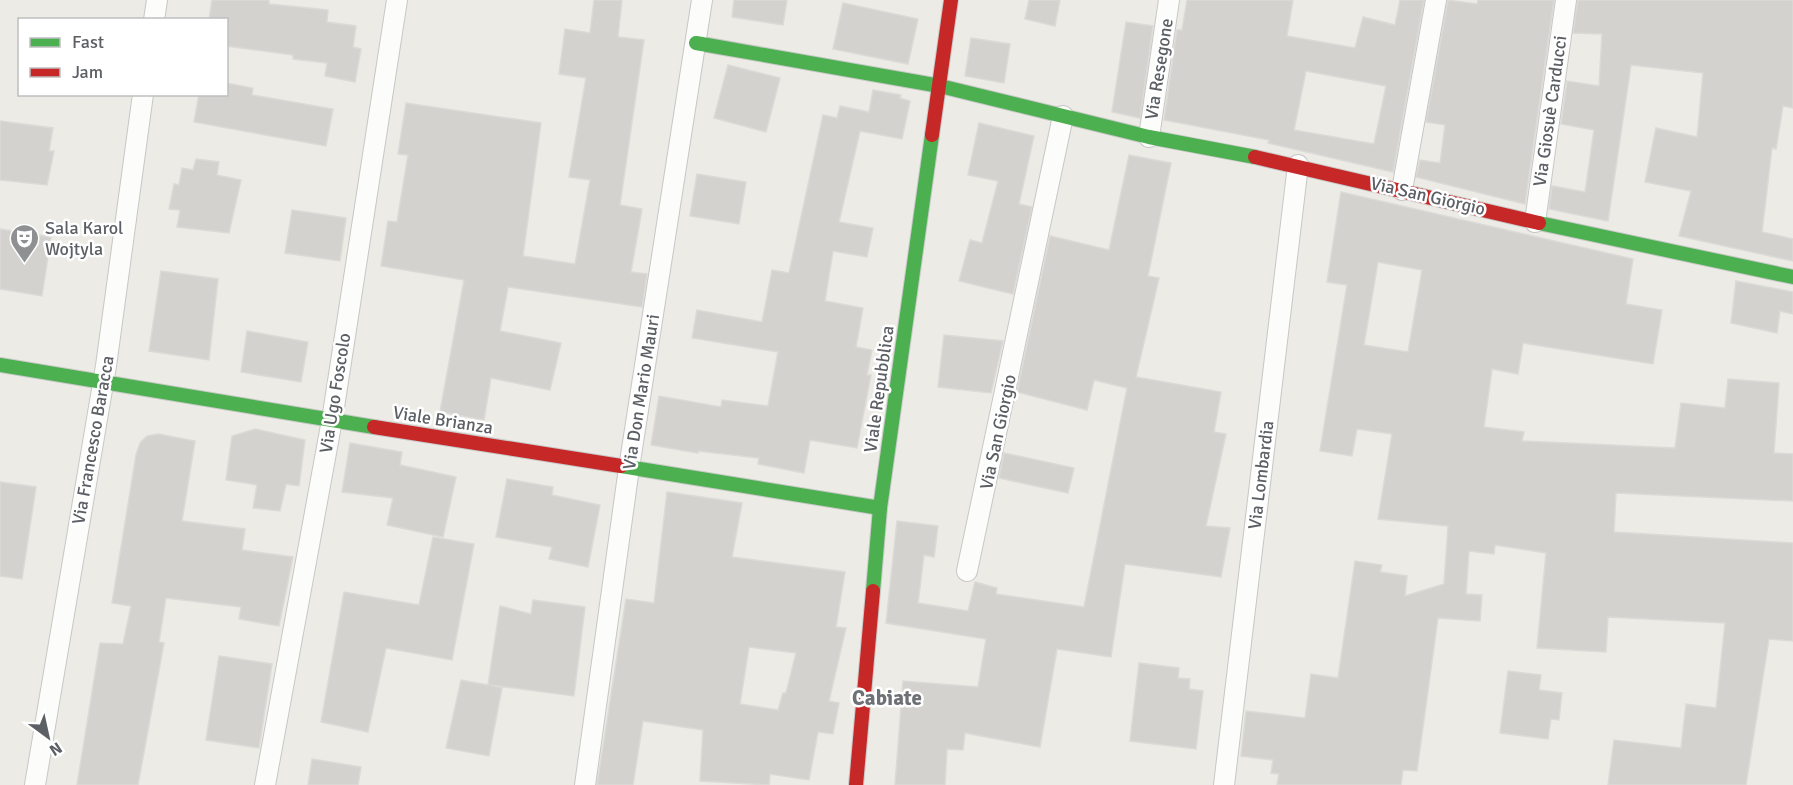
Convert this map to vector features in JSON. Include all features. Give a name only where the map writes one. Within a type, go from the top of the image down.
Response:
[{"type":"street","points":[[154,18],[157,0]]},
{"type":"street","name":"Via Ugo Foscolo","points":[[265,785],[332,420],[397,0]]},
{"type":"street","name":"Via Don Mario Mauri","points":[[585,785],[628,468],[702,0]]},
{"type":"street","name":"Viale Repubblica","points":[[856,785],[880,508],[951,0]]},
{"type":"street","name":"Via Resegone","points":[[1149,137],[1169,0]]},
{"type":"street","points":[[1402,190],[1436,0]]},
{"type":"street","name":"Via Giosuè Carducci","points":[[1534,222],[1566,0]]},
{"type":"street","name":"Via San Giorgio","points":[[696,43],[940,86],[1149,137],[1298,165],[1534,222],[1793,277]]},
{"type":"street","name":"Via Francesco Baracca","points":[[35,785],[103,380],[143,96]]},
{"type":"street","name":"Via San Giorgio","points":[[967,571],[1063,116]]},
{"type":"street","name":"Via Lombardia","points":[[1224,785],[1298,165]]},
{"type":"street","name":"Viale Brianza","points":[[0,365],[880,508]]},
{"type":"building","points":[[212,0],[269,0],[269,4],[328,10],[327,22],[356,26],[353,47],[361,49],[355,82],[325,76],[327,63],[293,59],[293,55],[228,46],[228,18],[209,18]]},
{"type":"building","points":[[594,0],[622,0],[618,37],[644,40],[620,205],[642,209],[631,272],[647,274],[642,307],[508,287],[500,331],[561,343],[550,390],[491,378],[484,420],[440,412],[464,280],[381,266],[388,221],[397,222],[408,155],[398,154],[406,103],[541,123],[523,256],[575,264],[590,180],[569,177],[586,78],[559,74],[565,29],[590,33]]},
{"type":"building","points":[[734,0],[787,0],[783,25],[732,17]]},
{"type":"building","points":[[1029,0],[1060,0],[1055,26],[1025,19]]},
{"type":"building","points":[[1187,0],[1293,0],[1287,36],[1355,48],[1363,17],[1395,25],[1400,0],[1424,0],[1393,172],[1268,143],[1269,140],[1164,120],[1177,30],[1182,30]],"holes":[[[1306,71],[1386,86],[1374,144],[1294,130]]]},
{"type":"building","points":[[1448,0],[1477,4],[1478,0],[1554,0],[1525,204],[1416,177],[1420,160],[1440,163],[1445,125],[1426,122]]},
{"type":"building","points":[[1578,0],[1793,0],[1793,108],[1783,106],[1776,149],[1772,148],[1762,232],[1793,239],[1793,261],[1679,236],[1691,191],[1645,182],[1656,128],[1697,137],[1703,73],[1631,65],[1608,221],[1549,209],[1552,186],[1585,192],[1594,130],[1561,124],[1567,81],[1599,86],[1602,34],[1573,33]]},
{"type":"building","points":[[843,3],[918,19],[908,64],[833,49]]},
{"type":"building","points":[[1126,22],[1153,26],[1140,118],[1112,112]]},
{"type":"building","points":[[971,38],[1010,44],[1004,83],[965,76]]},
{"type":"building","points":[[728,65],[780,78],[766,132],[714,118]]},
{"type":"building","points":[[228,83],[253,88],[252,95],[333,109],[326,146],[194,122],[199,96],[228,96]]},
{"type":"building","points":[[873,90],[901,95],[900,98],[910,101],[902,139],[860,131],[839,222],[873,228],[867,257],[833,251],[825,301],[863,308],[856,347],[872,350],[867,375],[871,375],[857,448],[810,440],[804,473],[758,464],[759,458],[698,451],[698,453],[651,445],[659,396],[721,407],[722,400],[768,406],[778,352],[692,338],[697,310],[762,322],[772,270],[789,273],[823,115],[837,118],[840,106],[869,112]]},
{"type":"building","points":[[0,121],[53,128],[49,151],[54,151],[47,185],[0,180]]},
{"type":"building","points":[[979,123],[1034,136],[1019,204],[1032,207],[1013,294],[959,281],[970,240],[982,243],[998,181],[968,175]]},
{"type":"building","points":[[1129,155],[1171,163],[1148,276],[1159,278],[1136,377],[1221,392],[1214,432],[1226,434],[1206,526],[1230,528],[1221,577],[1125,564],[1111,657],[1057,649],[1040,747],[965,733],[963,750],[947,749],[945,785],[895,785],[903,681],[978,687],[986,639],[886,623],[897,521],[938,526],[934,557],[924,555],[918,603],[968,611],[975,582],[997,588],[996,594],[1084,607],[1127,388],[1094,380],[1087,410],[1017,392],[1050,236],[1109,250]]},
{"type":"building","points":[[196,159],[219,162],[217,175],[241,180],[229,233],[177,227],[180,210],[169,209],[174,184],[179,185],[182,168],[193,170]]},
{"type":"building","points":[[697,174],[746,182],[739,224],[690,216]]},
{"type":"building","points":[[1341,192],[1633,259],[1626,304],[1662,310],[1653,364],[1523,343],[1518,374],[1492,369],[1484,427],[1524,432],[1522,441],[1675,448],[1681,403],[1725,408],[1728,379],[1779,383],[1774,453],[1793,454],[1793,501],[1616,493],[1614,532],[1793,543],[1793,641],[1769,639],[1746,785],[1608,785],[1614,740],[1681,748],[1686,704],[1716,708],[1725,623],[1608,617],[1606,652],[1537,648],[1546,553],[1495,545],[1494,554],[1469,551],[1466,594],[1482,595],[1480,621],[1438,618],[1417,771],[1403,770],[1401,785],[1277,785],[1279,774],[1271,773],[1273,760],[1241,756],[1246,711],[1305,718],[1311,674],[1338,678],[1355,561],[1382,565],[1380,572],[1407,576],[1405,596],[1444,584],[1448,526],[1378,519],[1392,434],[1357,429],[1352,456],[1320,451],[1347,285],[1327,282]],"holes":[[[1378,262],[1422,270],[1408,352],[1364,345]]]},
{"type":"building","points":[[292,210],[346,218],[340,261],[285,253]]},
{"type":"building","name":"Sala Karol Wojtyla","points":[[0,229],[51,237],[42,296],[0,289]]},
{"type":"building","points":[[161,271],[218,279],[209,360],[149,351]]},
{"type":"building","points":[[1736,281],[1793,292],[1793,314],[1780,311],[1777,333],[1731,323]]},
{"type":"building","points":[[247,331],[308,342],[301,382],[241,372]]},
{"type":"building","points":[[944,335],[1003,341],[991,393],[938,387]]},
{"type":"building","points":[[255,429],[305,440],[299,486],[286,484],[280,511],[253,508],[257,485],[226,480],[232,436]]},
{"type":"building","points":[[158,434],[195,441],[182,521],[245,529],[242,550],[293,557],[279,626],[239,619],[241,607],[166,598],[159,642],[164,643],[138,785],[77,785],[100,643],[123,644],[131,606],[112,603],[136,455],[140,443],[147,436]]},
{"type":"building","points":[[350,443],[402,452],[400,465],[456,477],[443,537],[387,525],[393,498],[342,492]]},
{"type":"building","points":[[1004,453],[1074,468],[1068,493],[999,478]]},
{"type":"building","points":[[507,479],[553,487],[552,495],[600,505],[588,567],[549,559],[552,547],[496,537]]},
{"type":"building","points":[[0,482],[36,487],[22,579],[0,576]]},
{"type":"building","points":[[667,492],[742,503],[732,557],[845,572],[836,627],[846,628],[829,701],[839,703],[833,734],[818,732],[809,780],[770,774],[769,785],[700,781],[703,730],[643,721],[633,785],[597,785],[626,599],[654,603]],"holes":[[[749,647],[796,653],[786,693],[783,693],[778,710],[740,704]]]},
{"type":"building","points":[[433,537],[474,544],[452,660],[386,648],[368,732],[321,722],[344,592],[419,605]]},
{"type":"building","points":[[533,600],[585,607],[574,696],[490,685],[502,688],[489,756],[446,748],[461,680],[488,685],[500,606],[531,614]]},
{"type":"building","points":[[219,656],[272,664],[259,748],[206,740]]},
{"type":"building","points":[[1139,663],[1179,668],[1178,678],[1190,679],[1189,689],[1203,691],[1196,749],[1130,741]]},
{"type":"building","points":[[1508,671],[1541,675],[1539,690],[1562,693],[1559,720],[1551,719],[1548,739],[1500,733]]},
{"type":"building","points":[[312,759],[361,767],[358,785],[308,785]]},
{"type":"traffic: fast","points":[[696,43],[940,86],[1149,137],[1255,157]]},
{"type":"traffic: fast","points":[[873,591],[880,508],[932,135]]},
{"type":"traffic: fast","points":[[1539,223],[1793,277]]},
{"type":"traffic: fast","points":[[0,365],[374,427]]},
{"type":"traffic: fast","points":[[621,466],[880,508]]},
{"type":"traffic: jam","points":[[932,135],[951,0]]},
{"type":"traffic: jam","points":[[1255,157],[1539,223]]},
{"type":"traffic: jam","points":[[374,427],[621,466]]},
{"type":"traffic: jam","points":[[856,785],[873,591]]},
{"type":"place","name":"Sala Karol Wojtyla","points":[[24,264]]},
{"type":"district","name":"Cabiate","points":[[887,698]]}]
